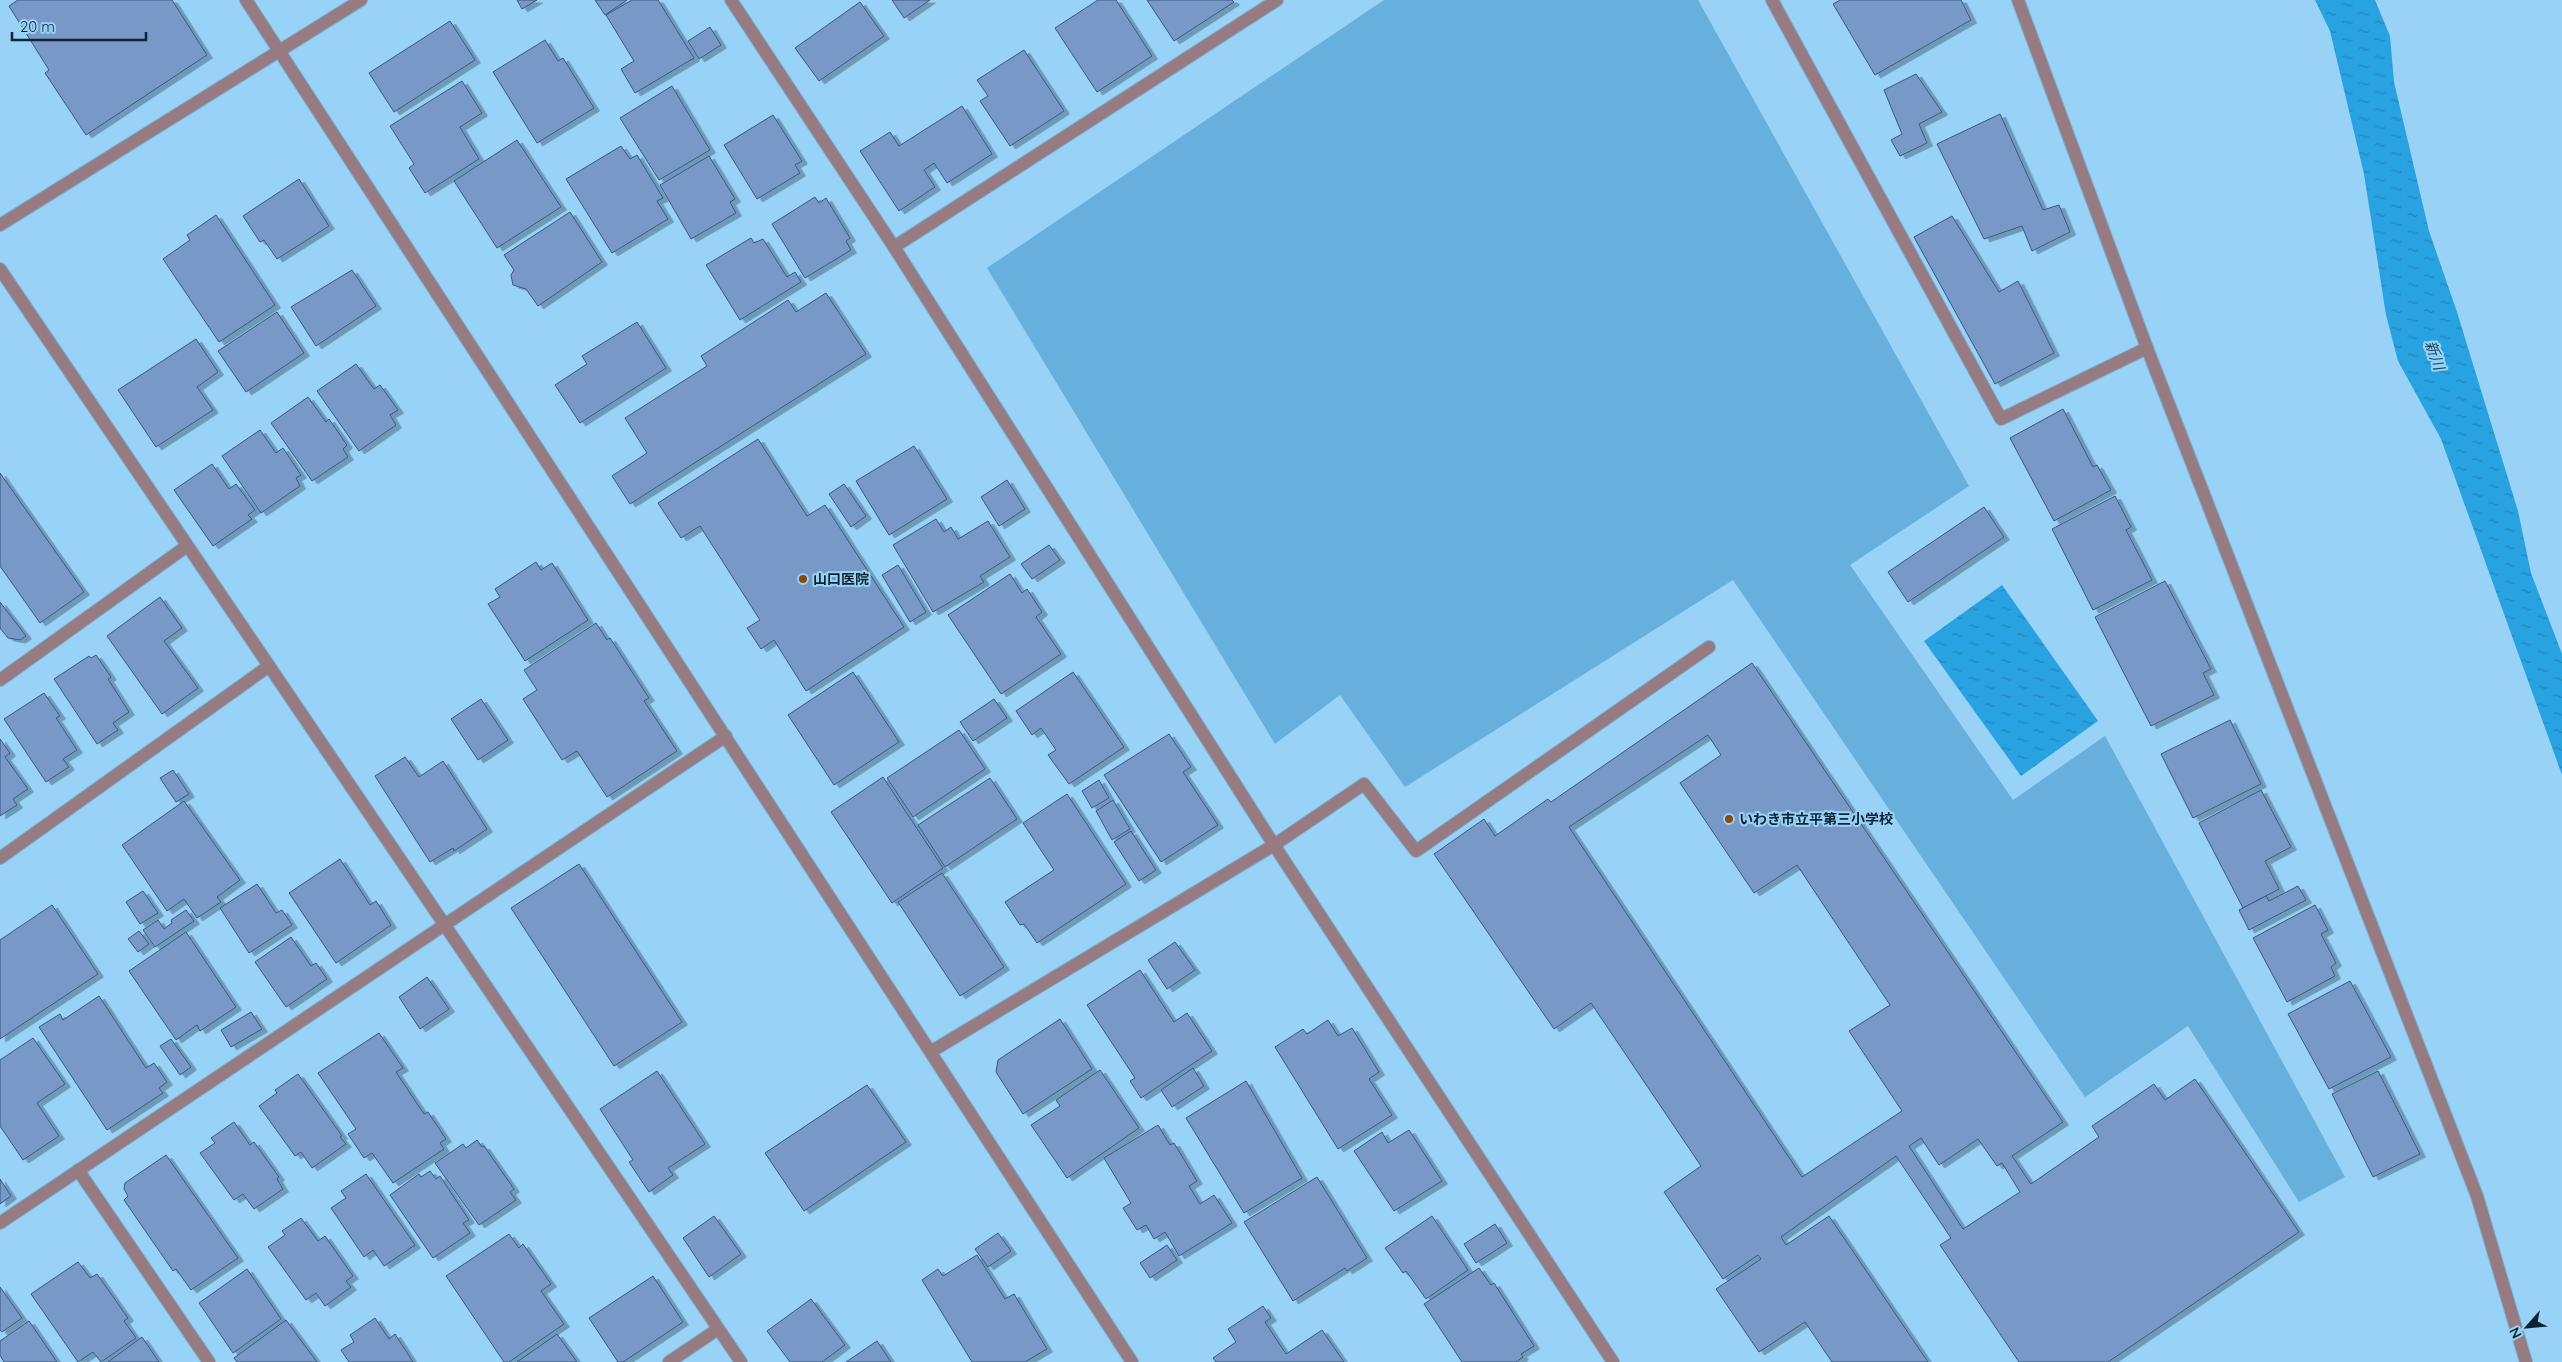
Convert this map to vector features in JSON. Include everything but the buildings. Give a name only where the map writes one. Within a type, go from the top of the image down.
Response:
[{"type":"street","points":[[246,0],[1132,1362]]},
{"type":"street","points":[[0,225],[361,0]]},
{"type":"street","points":[[731,0],[894,247],[1274,844],[1613,1362]]},
{"type":"street","points":[[894,247],[1277,0]]},
{"type":"street","points":[[1772,0],[2001,419],[2147,348]]},
{"type":"street","points":[[2018,0],[2147,348],[2252,612],[2476,1196],[2526,1362]]},
{"type":"street","points":[[0,269],[741,1362]]},
{"type":"street","points":[[0,680],[187,546]]},
{"type":"street","points":[[932,1052],[1274,844],[1364,784],[1416,851],[1709,648]]},
{"type":"street","points":[[0,858],[269,666]]},
{"type":"street","points":[[0,1222],[726,736]]},
{"type":"street","points":[[78,1170],[209,1362]]},
{"type":"street","points":[[669,1362],[718,1329]]},
{"type":"shaded area","points":[[1384,0],[1698,0],[1969,486],[1850,565],[2013,800],[2105,736],[2345,1177],[2299,1202],[2188,1026],[2085,1097],[1733,580],[1405,787],[1340,695],[1275,744],[987,268]]},
{"type":"water","name":"新川","points":[[2315,0],[2375,0],[2390,36],[2394,82],[2429,231],[2457,312],[2518,511],[2531,573],[2562,654],[2562,775],[2441,439],[2398,361],[2386,315],[2364,174],[2330,31]]},
{"type":"water","points":[[2002,585],[2098,721],[2021,776],[1924,641]]},
{"type":"place","name":"山口医院","points":[[803,579]]},
{"type":"place","name":"いわき市立平第三小学校","points":[[1729,819]]}]
